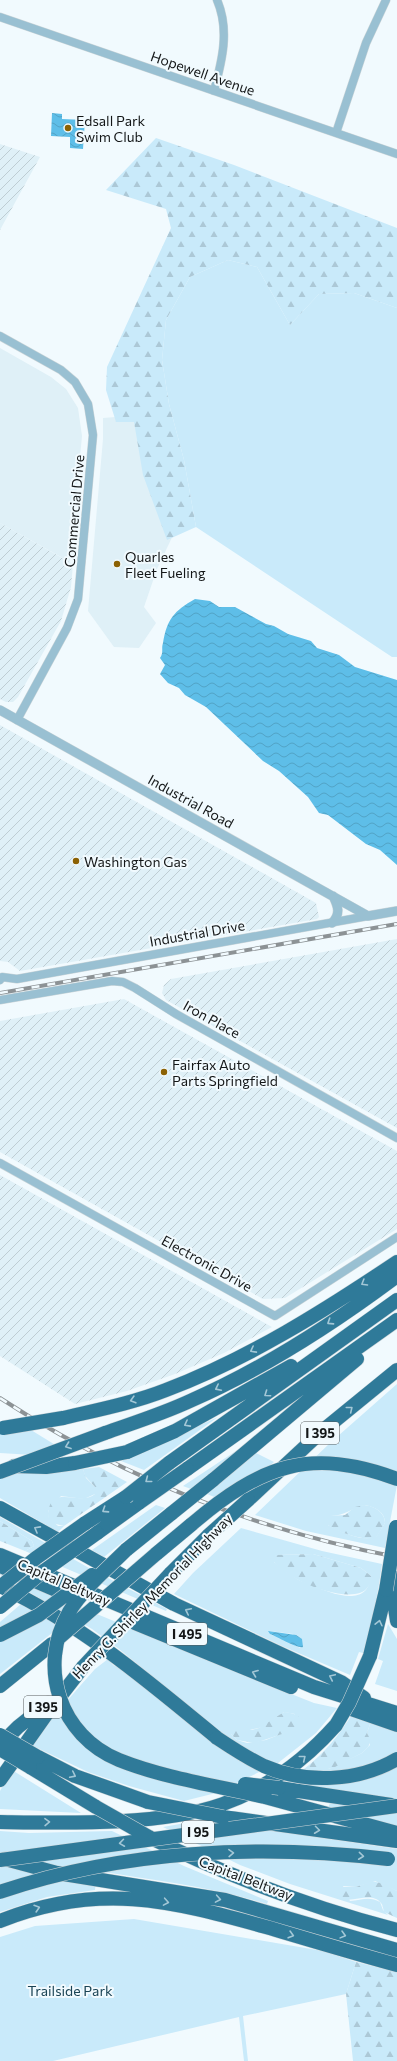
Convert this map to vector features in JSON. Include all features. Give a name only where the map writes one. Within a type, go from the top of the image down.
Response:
[{"type":"highway","points":[[2,1428],[63,1418],[164,1391],[213,1370],[273,1339],[397,1262]]},
{"type":"highway","points":[[0,1472],[186,1403],[257,1368],[365,1300],[397,1276]]},
{"type":"highway","points":[[397,1300],[169,1463],[126,1496],[36,1558],[0,1586],[60,1618],[94,1639],[127,1663],[217,1738],[244,1756],[265,1766],[284,1773],[308,1777],[349,1776],[375,1769],[397,1759]]},
{"type":"highway","points":[[0,1607],[41,1573],[397,1320]]},
{"type":"highway","points":[[0,1635],[39,1615],[126,1550],[213,1480],[397,1325]]},
{"type":"highway","points":[[0,1465],[46,1467],[75,1463],[127,1452],[175,1431],[298,1362],[321,1355]]},
{"type":"highway","name":"Henry G. Shirley Memorial Highway","points":[[0,1745],[18,1727],[46,1705],[209,1535],[321,1432],[397,1370]]},
{"type":"highway","points":[[0,1686],[52,1644],[220,1500],[243,1485],[262,1476],[294,1466],[320,1463],[350,1465],[374,1470],[397,1479]]},
{"type":"highway","points":[[0,1508],[174,1604],[341,1682],[376,1706]]},
{"type":"highway","points":[[396,1523],[393,1586],[397,1621]]},
{"type":"highway","points":[[126,1550],[91,1585],[69,1612],[62,1626],[56,1644],[54,1680],[68,1719],[80,1734],[95,1747],[118,1760],[265,1797],[397,1833]]},
{"type":"highway","name":"Capital Beltway","points":[[0,1555],[314,1687],[397,1713]]},
{"type":"highway","points":[[0,1566],[232,1664],[397,1725]]},
{"type":"highway","points":[[4,1822],[130,1820],[166,1816],[223,1804],[272,1780],[294,1765],[316,1747],[336,1726],[350,1703],[370,1656],[393,1586]]},
{"type":"highway","points":[[0,1780],[48,1712],[83,1667]]},
{"type":"highway","points":[[0,1735],[34,1762],[148,1802],[223,1817],[397,1841]]},
{"type":"highway","name":"Capital Beltway","points":[[0,1749],[34,1762],[96,1807],[149,1837],[257,1884],[336,1912],[397,1930]]},
{"type":"highway","points":[[161,1772],[397,1806]]},
{"type":"highway","name":"I 95","points":[[0,1859],[397,1806]]},
{"type":"highway","name":"I 95","points":[[0,1892],[84,1869],[148,1859],[202,1854],[324,1853],[397,1860]]},
{"type":"highway","points":[[0,1859],[32,1867],[97,1879],[225,1900],[397,1950]]},
{"type":"highway","points":[[0,1921],[31,1910],[68,1901],[112,1897],[147,1899],[208,1911],[397,1965]]},
{"type":"street","points":[[214,91],[221,65],[224,38],[223,19],[217,0]]},
{"type":"street","points":[[336,133],[366,43],[386,0]]},
{"type":"street","name":"Hopewell Avenue","points":[[0,17],[397,154]]},
{"type":"street","name":"Commercial Drive","points":[[0,336],[49,363],[70,377],[86,399],[93,424],[78,599],[67,628],[17,720]]},
{"type":"street","name":"Industrial Road","points":[[0,710],[368,916]]},
{"type":"street","points":[[332,923],[336,919],[338,912],[333,896]]},
{"type":"street","name":"Industrial Drive","points":[[1,979],[17,979],[397,911]]},
{"type":"street","name":"Iron Place","points":[[0,1000],[112,981],[123,982],[176,1014],[397,1138]]},
{"type":"street","name":"Electronic Drive","points":[[0,1163],[275,1316],[397,1237]]},
{"type":"shaded area","points":[[0,144],[40,157],[0,230]]},
{"type":"shaded area","points":[[0,348],[51,377],[66,389],[78,408],[82,436],[70,562],[0,523]]},
{"type":"shaded area","points":[[140,415],[176,529],[157,569],[144,607],[156,623],[139,648],[114,647],[88,611],[103,439],[103,418]]},
{"type":"shaded area","points":[[0,523],[73,564],[71,587],[61,621],[18,697],[13,702],[6,702],[0,699]]},
{"type":"shaded area","points":[[0,725],[316,903],[319,917],[317,919],[20,971],[8,962],[0,961]]},
{"type":"shaded area","points":[[397,939],[397,1128],[166,1000],[162,993],[164,985],[171,979]]},
{"type":"shaded area","points":[[124,999],[397,1151],[397,1229],[285,1298],[263,1299],[0,1152],[0,1021]]},
{"type":"shaded area","points":[[0,1175],[272,1327],[224,1353],[175,1374],[127,1391],[75,1404],[0,1356]]},
{"type":"green space","points":[[156,138],[234,165],[397,228],[397,308],[354,293],[319,294],[290,325],[257,267],[228,260],[190,277],[166,320],[162,360],[169,404],[184,460],[196,527],[167,540],[143,475],[134,422],[116,422],[106,390],[107,367],[171,228],[166,209],[106,190]]},
{"type":"green space","points":[[228,260],[257,267],[290,325],[319,294],[354,293],[397,308],[397,657],[392,657],[196,527],[184,460],[169,404],[162,360],[166,320],[190,277]]},
{"type":"green space","points":[[397,1384],[397,1485],[385,1548],[306,1531],[255,1515],[330,1443]],"holes":[[[366,1505],[382,1513],[385,1519],[385,1523],[376,1537],[357,1537],[328,1525],[331,1516],[341,1515]]]},
{"type":"green space","points":[[218,1417],[144,1470],[121,1461]]},
{"type":"green space","points":[[31,1430],[70,1454],[49,1456],[0,1453],[0,1433]]},
{"type":"green space","points":[[245,1445],[191,1489],[183,1486]]},
{"type":"green space","points":[[256,1453],[274,1462],[229,1503],[207,1494]]},
{"type":"green space","points":[[99,1467],[127,1482],[64,1526],[52,1523],[48,1516],[48,1510],[56,1498],[83,1498],[95,1494],[95,1487],[85,1476],[83,1469]]},
{"type":"green space","points":[[83,1469],[86,1478],[95,1487],[95,1494],[84,1499],[61,1496],[48,1511],[49,1518],[58,1526],[64,1526],[58,1532],[0,1498],[0,1470],[67,1471]]},
{"type":"green space","points":[[156,1505],[165,1508],[104,1557],[92,1550]]},
{"type":"green space","points":[[364,1505],[378,1510],[385,1519],[385,1523],[376,1538],[371,1539],[350,1535],[336,1530],[326,1523],[329,1516],[345,1515],[355,1507]]},
{"type":"green space","points":[[0,1517],[89,1568],[167,1609],[166,1611],[25,1551],[34,1546],[32,1541],[0,1521]]},
{"type":"green space","points":[[0,1521],[32,1541],[34,1546],[25,1551],[0,1541]]},
{"type":"green space","points":[[241,1528],[322,1551],[382,1564],[379,1586],[363,1653],[359,1652],[350,1675],[282,1646],[174,1594],[193,1573]],"holes":[[[313,1554],[361,1568],[371,1576],[368,1586],[363,1592],[356,1595],[347,1596],[328,1592],[298,1580],[274,1562],[276,1555]],[[269,1631],[293,1634],[300,1648]]]},
{"type":"green space","points":[[313,1554],[361,1568],[371,1576],[370,1584],[360,1593],[333,1593],[317,1588],[287,1574],[277,1566],[272,1558],[276,1555]]},
{"type":"green space","points":[[0,1575],[314,1703],[337,1708],[316,1733],[278,1763],[216,1793],[184,1801],[129,1786],[88,1772],[29,1744],[95,1669],[108,1659],[113,1665],[125,1671],[214,1742],[221,1732],[119,1649],[92,1629]],"holes":[[[284,1712],[295,1714],[286,1732],[266,1740],[247,1743],[237,1740],[231,1734],[263,1727]]]},
{"type":"green space","points":[[21,1604],[61,1626],[0,1674],[0,1622]]},
{"type":"green space","points":[[388,1624],[397,1639],[397,1691],[375,1684],[383,1661],[378,1659]]},
{"type":"green space","points":[[284,1712],[295,1714],[300,1718],[300,1728],[255,1743],[237,1740],[231,1734],[232,1727],[234,1726],[252,1730],[259,1728]]},
{"type":"green space","points":[[353,1713],[371,1721],[367,1733],[371,1741],[368,1747],[362,1753],[333,1768],[323,1770],[304,1769],[319,1757]]},
{"type":"green space","points":[[371,1721],[397,1732],[397,1800],[286,1783],[304,1769],[329,1769],[362,1753],[370,1745],[367,1733]]},
{"type":"green space","points":[[12,1770],[81,1813],[0,1809],[0,1791]]},
{"type":"green space","points":[[330,1803],[397,1813],[397,1827],[328,1808]]},
{"type":"green space","points":[[202,1820],[397,1849],[397,1891],[375,1881],[356,1887],[343,1886],[350,1901],[365,1899],[376,1900],[380,1902],[383,1910],[388,1915],[290,1884],[240,1865],[163,1827]]},
{"type":"green space","points":[[0,1831],[29,1833],[112,1831],[184,1866],[268,1901],[267,1904],[204,1888],[97,1871],[95,1890],[47,1897],[0,1912]]},
{"type":"green space","points":[[372,1881],[384,1884],[397,1891],[397,1918],[384,1912],[382,1904],[376,1899],[344,1899],[338,1897],[334,1891],[338,1887],[356,1887]]},
{"type":"green space","name":"Trailside Park","points":[[134,1919],[323,1951],[356,1962],[346,1994],[243,2016],[248,2061],[244,2061],[239,2017],[53,2061],[0,2061],[0,1937],[35,1926]]},
{"type":"green space","points":[[356,1962],[397,1972],[397,2061],[353,2061],[346,1994]]},
{"type":"water","name":"Edsall Park Swim Club","points":[[52,113],[62,114],[62,119],[85,120],[83,149],[70,148],[70,137],[51,136]]},
{"type":"water","points":[[195,599],[210,601],[219,607],[235,607],[288,634],[311,641],[317,648],[339,655],[355,667],[397,680],[397,865],[380,850],[366,844],[328,815],[319,813],[308,797],[279,771],[263,761],[206,707],[185,695],[179,688],[168,683],[160,674],[165,665],[160,658],[162,654],[162,645],[169,622],[177,612]]},
{"type":"water","points":[[268,1631],[296,1635],[302,1639],[303,1647],[297,1646],[270,1634]]},
{"type":"railway","points":[[0,993],[397,924]]},
{"type":"railway","points":[[0,1398],[93,1452],[141,1476],[191,1497],[241,1516],[292,1532],[344,1546],[397,1557]]},
{"type":"place","name":"Edsall Park Swim Club","points":[[68,128]]},
{"type":"place","name":"Quarles Fleet Fueling","points":[[117,564]]},
{"type":"place","name":"Washington Gas","points":[[76,861]]},
{"type":"place","name":"Fairfax Auto Parts Springfield","points":[[164,1072]]}]
